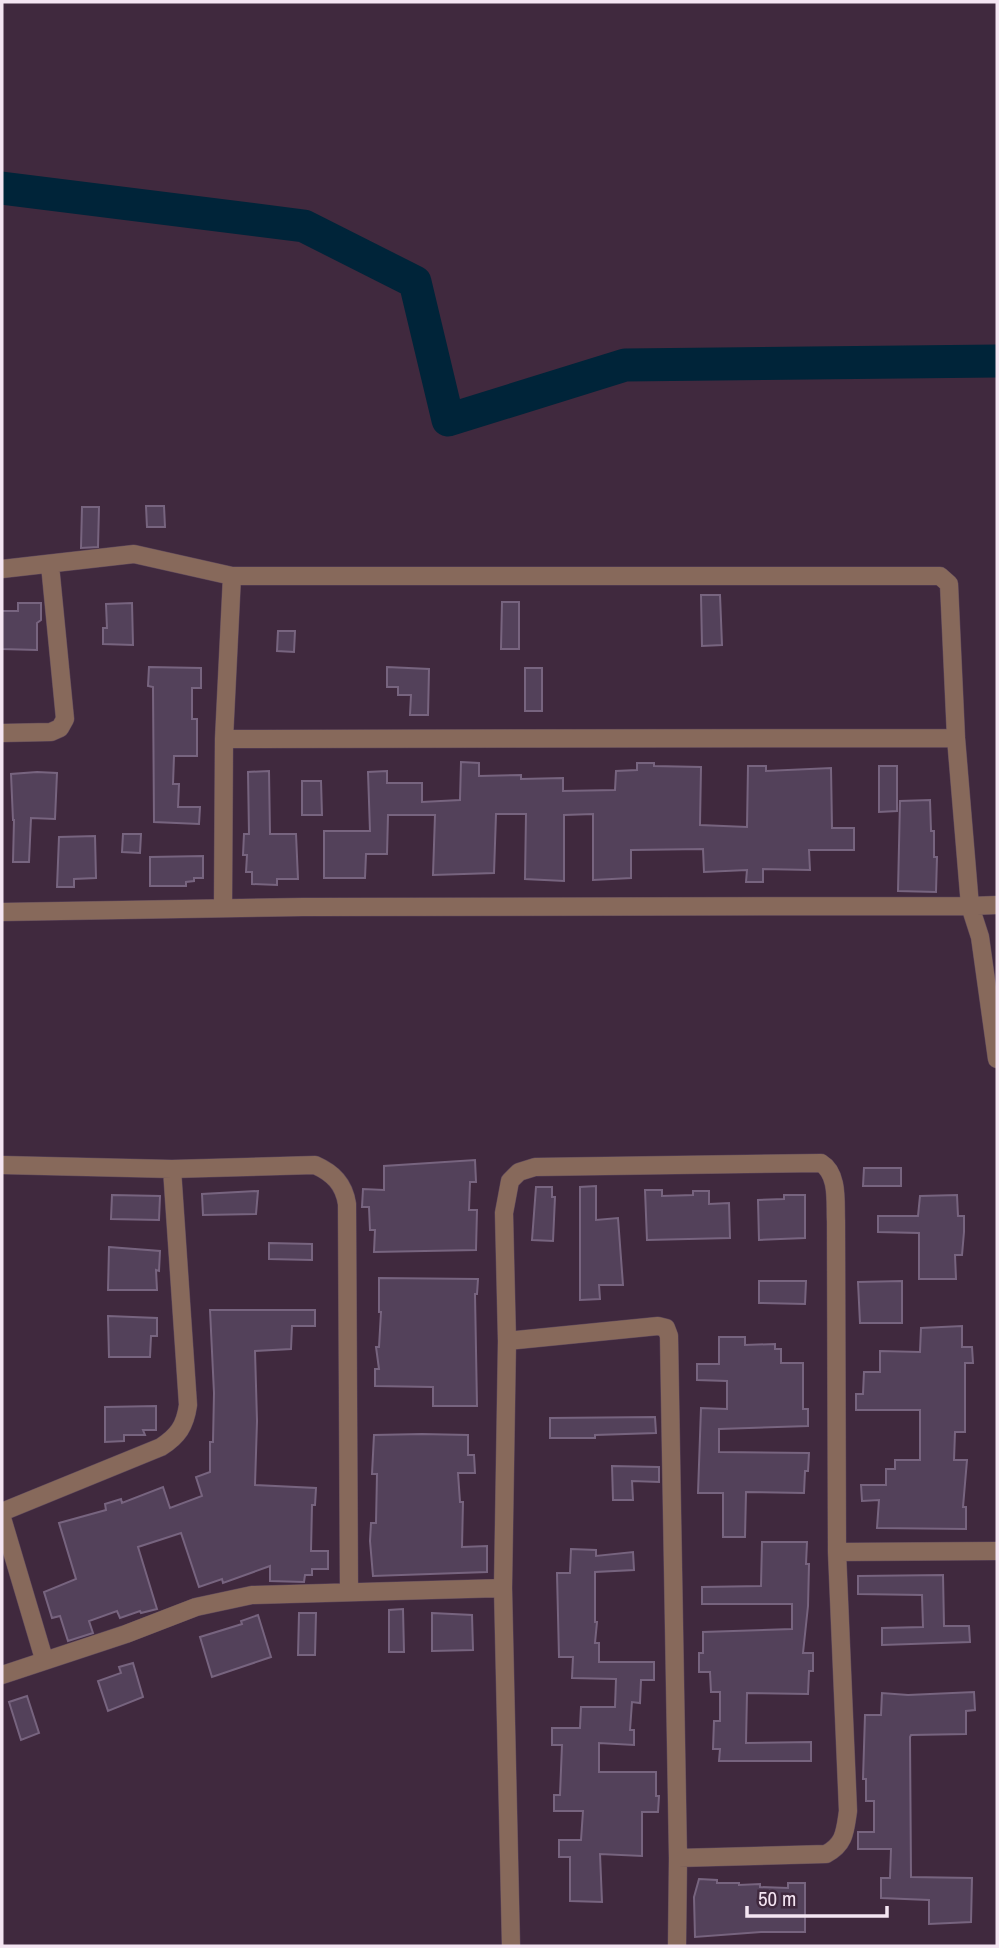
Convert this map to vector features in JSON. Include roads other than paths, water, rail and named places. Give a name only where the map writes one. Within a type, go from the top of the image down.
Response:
[{"type":"street","points":[[2,569],[134,554],[232,576],[940,576],[948,584],[956,738],[970,906],[981,937],[997,1059]]},
{"type":"street","points":[[2,733],[51,732],[60,728],[65,719],[50,565]]},
{"type":"street","points":[[223,908],[223,739],[232,576]]},
{"type":"street","points":[[223,739],[956,738]]},
{"type":"street","points":[[2,912],[223,908],[997,905]]},
{"type":"street","points":[[511,1946],[503,1588],[507,1341],[504,1213],[510,1181],[519,1172],[535,1167],[813,1163],[826,1166],[833,1178],[836,1222],[836,1552],[848,1811],[845,1836],[838,1848],[826,1854],[678,1858]]},
{"type":"street","points":[[2,1165],[172,1169],[315,1165],[327,1171],[345,1191],[349,1592]]},
{"type":"street","points":[[2,1512],[161,1447],[179,1433],[186,1421],[188,1405],[172,1169]]},
{"type":"street","points":[[507,1341],[658,1325],[666,1328],[669,1336],[678,1858],[677,1946]]},
{"type":"street","points":[[2,1518],[44,1659]]},
{"type":"street","points":[[836,1552],[997,1551]]},
{"type":"street","points":[[2,1675],[126,1634],[196,1607],[253,1595],[503,1588]]},
{"type":"waterway","points":[[2,188],[304,226],[415,282],[448,420],[625,365],[997,361]]}]
